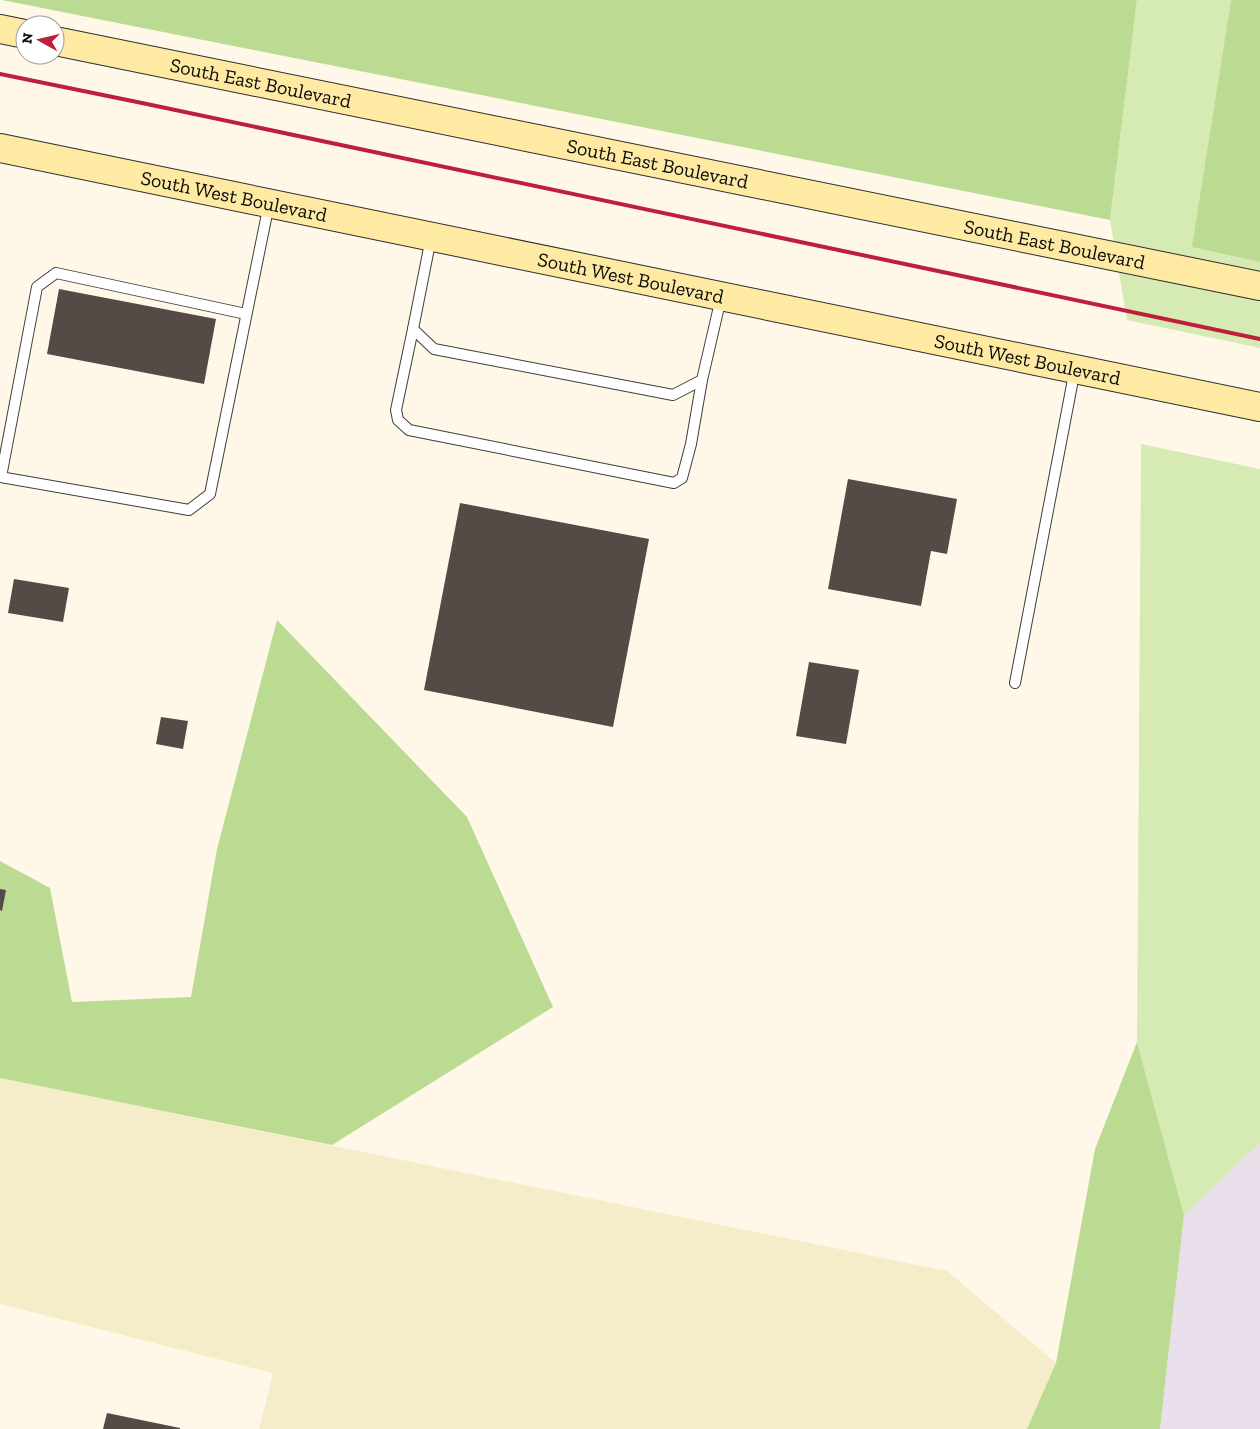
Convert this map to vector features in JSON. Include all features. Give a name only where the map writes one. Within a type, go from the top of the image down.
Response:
[{"type":"main road","points":[[0,29],[15,32]]},
{"type":"main road","name":"South East Boulevard","points":[[65,43],[1260,286]]},
{"type":"main road","name":"South West Boulevard","points":[[0,148],[1260,407]]},
{"type":"lane","points":[[246,314],[56,273],[37,287],[1,477],[189,510],[210,494],[269,204]]},
{"type":"lane","points":[[432,237],[396,410],[398,420],[409,430],[674,483],[682,478],[691,444],[702,380],[722,296]]},
{"type":"lane","points":[[413,329],[434,349],[673,395],[702,380]]},
{"type":"lane","points":[[1015,682],[1075,369]]},
{"type":"shaded area","points":[[0,1078],[947,1271],[1056,1363],[1027,1429],[259,1429],[273,1373],[0,1304]]},
{"type":"shaded area","points":[[1260,1143],[1260,1429],[1160,1429],[1184,1215]]},
{"type":"green space","points":[[2,0],[1137,0],[1110,220]]},
{"type":"green space","points":[[1137,0],[1231,0],[1193,247],[1260,262],[1260,348],[1127,320],[1110,220]]},
{"type":"green space","points":[[1231,0],[1260,0],[1260,262],[1192,247]]},
{"type":"green space","points":[[1141,444],[1260,469],[1260,1143],[1184,1215],[1137,1042]]},
{"type":"green space","points":[[277,620],[467,817],[553,1007],[332,1145],[0,1078],[0,861],[50,888],[72,1002],[191,997],[217,849]]},
{"type":"green space","points":[[1137,1042],[1184,1215],[1160,1429],[1027,1429],[1056,1363],[1095,1149]]},
{"type":"building","points":[[59,289],[216,319],[204,384],[47,354]]},
{"type":"building","points":[[848,479],[957,499],[947,554],[931,551],[921,606],[828,589]]},
{"type":"building","points":[[460,503],[649,539],[613,727],[424,690]]},
{"type":"building","points":[[14,579],[69,588],[63,622],[8,613]]},
{"type":"building","points":[[809,662],[859,670],[846,744],[796,736]]},
{"type":"building","points":[[161,717],[188,721],[183,749],[156,744]]},
{"type":"building","points":[[0,889],[6,890],[2,911],[0,910]]},
{"type":"building","points":[[107,1413],[180,1428],[180,1429],[103,1429]]},
{"type":"railway","points":[[0,74],[1260,339]]}]
